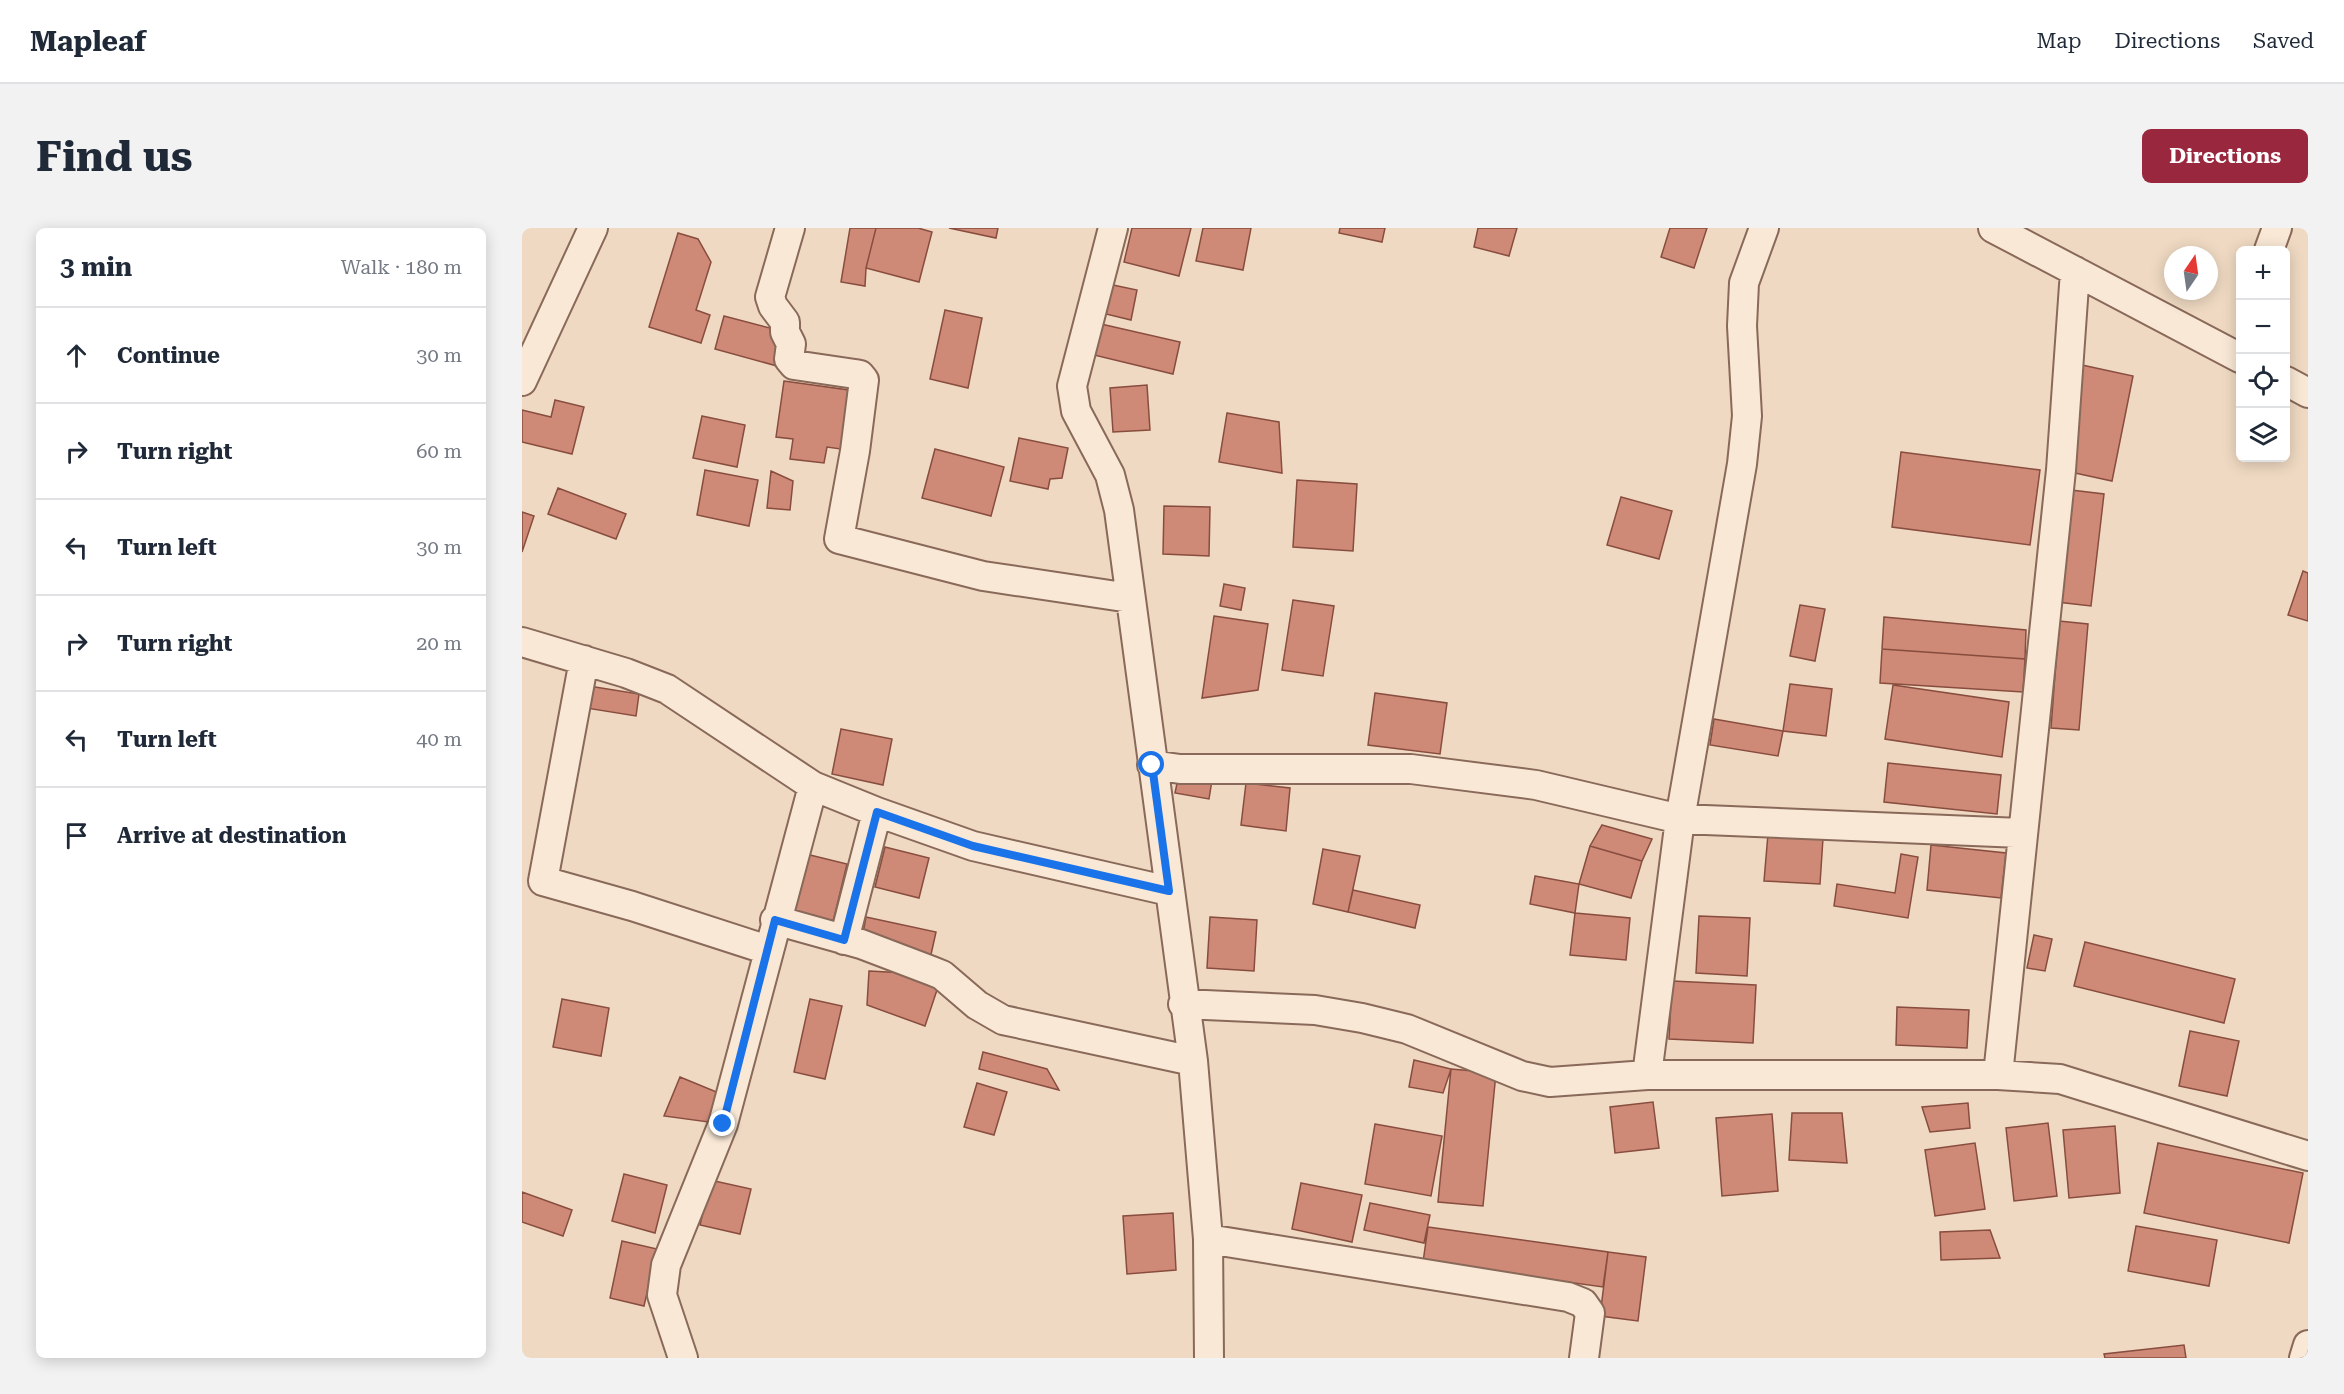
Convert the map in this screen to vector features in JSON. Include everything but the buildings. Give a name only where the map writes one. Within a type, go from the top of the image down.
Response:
[{"type":"street","points":[[522,381],[593,228]]},
{"type":"street","points":[[790,228],[770,297],[772,306],[785,322],[785,332],[791,344],[789,359],[794,365],[855,374],[864,380],[855,451],[839,539],[983,576],[1130,598]]},
{"type":"street","points":[[1113,228],[1072,386],[1076,411],[1110,476],[1119,510],[1183,1004],[1193,1061],[1208,1239],[1209,1358]]},
{"type":"street","points":[[1647,1075],[1680,819],[1742,464],[1747,416],[1742,326],[1744,283],[1764,228]]},
{"type":"street","points":[[1993,228],[2075,271],[2236,346]]},
{"type":"street","points":[[2270,246],[2277,228]]},
{"type":"street","points":[[1998,1075],[2021,833],[2061,470],[2075,271]]},
{"type":"street","points":[[2290,383],[2308,393]]},
{"type":"street","points":[[522,642],[584,660],[667,689],[813,786],[877,812],[973,846],[1169,891]]},
{"type":"street","points":[[584,660],[543,881],[632,906],[768,950]]},
{"type":"street","points":[[1152,765],[1180,769],[1411,769],[1536,785],[1680,819],[2021,833]]},
{"type":"street","points":[[683,1358],[662,1295],[666,1265],[723,1124],[775,920],[813,786]]},
{"type":"street","points":[[844,940],[877,812]]},
{"type":"street","points":[[775,920],[844,940],[942,975],[977,1005],[1003,1020],[1193,1061]]},
{"type":"street","points":[[1183,1004],[1315,1010],[1362,1018],[1407,1029],[1522,1076],[1550,1082],[1647,1075],[1998,1075],[2060,1079],[2308,1155]]},
{"type":"street","points":[[1208,1239],[1568,1297],[1583,1303],[1590,1313],[1584,1358]]},
{"type":"street","points":[[2304,1358],[2308,1345]]},
{"type":"route","points":[[723,1124],[775,920],[844,940],[877,812],[973,846],[1169,891],[1152,765]]}]
